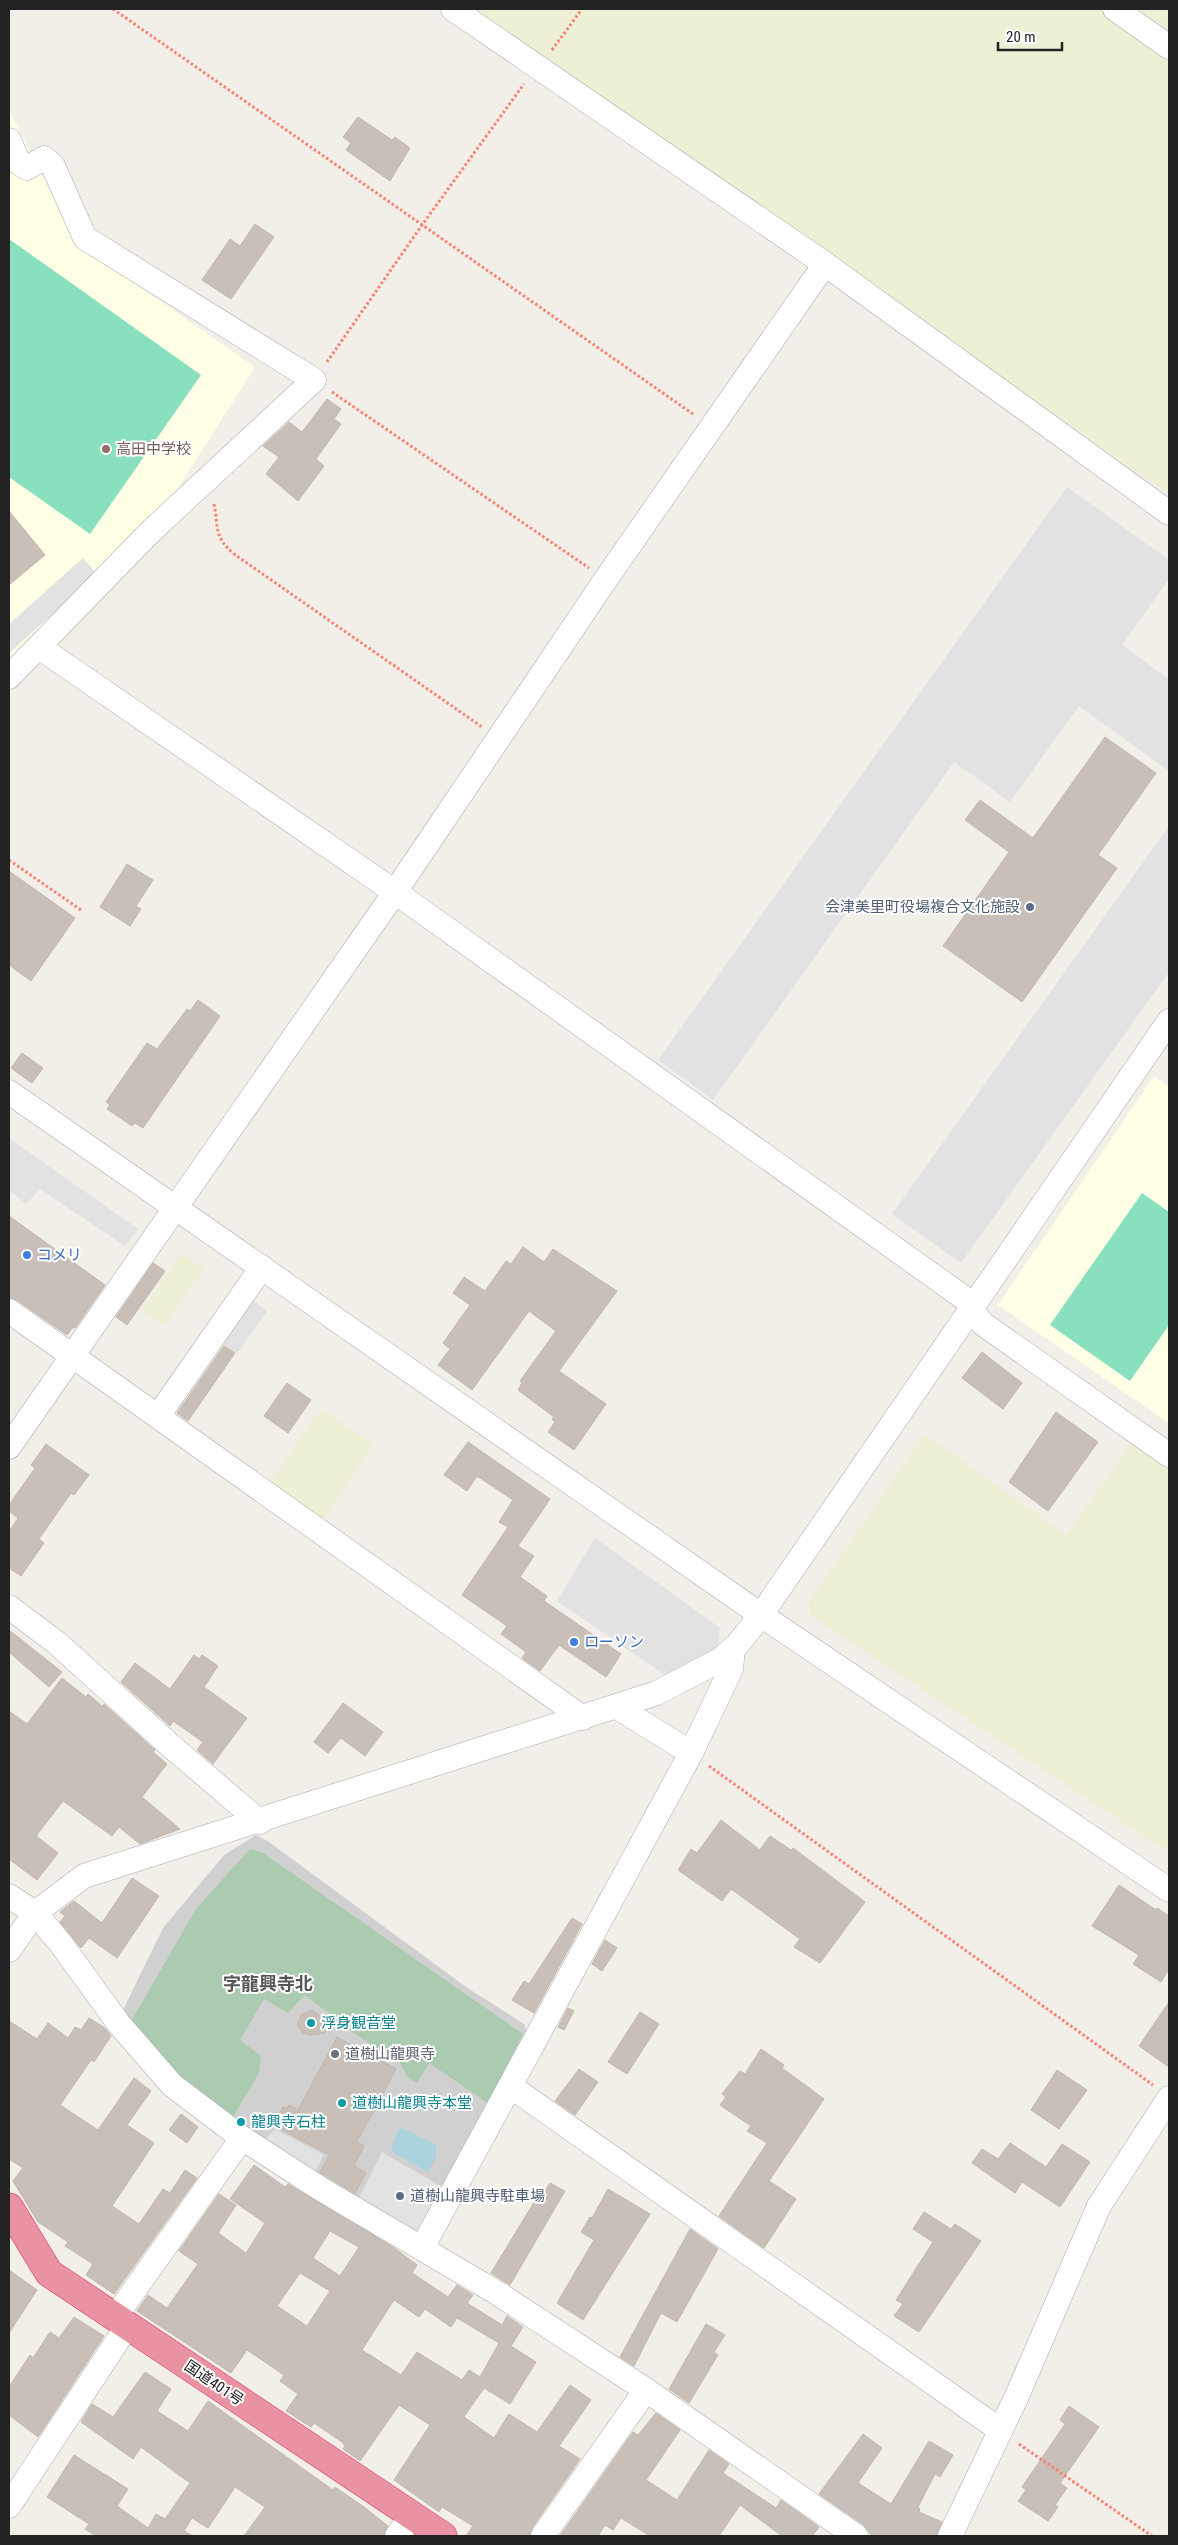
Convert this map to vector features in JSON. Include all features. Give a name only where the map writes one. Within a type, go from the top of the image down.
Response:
[{"type":"highway","name":"国道401号","points":[[9,2206],[49,2273],[122,2321],[404,2526],[443,2536]]},
{"type":"street","points":[[453,9],[825,264],[1169,513]]},
{"type":"street","points":[[1115,9],[1169,47]]},
{"type":"street","points":[[9,140],[19,163],[26,168],[44,158],[53,166],[85,238],[314,380],[149,533],[9,676]]},
{"type":"street","points":[[9,1447],[395,892],[606,579],[825,264]]},
{"type":"street","points":[[39,647],[395,892],[967,1300],[972,1311],[983,1324],[1169,1455]]},
{"type":"street","points":[[9,1950],[35,1912],[84,1876],[260,1822],[617,1707],[657,1693],[720,1660],[733,1648],[760,1616],[972,1311],[1169,1021]]},
{"type":"street","points":[[9,1092],[174,1209],[262,1267],[760,1616],[1169,1890]]},
{"type":"street","points":[[158,1416],[262,1267]]},
{"type":"street","points":[[9,1311],[583,1718]]},
{"type":"street","points":[[9,1607],[57,1643],[172,1747],[260,1822]]},
{"type":"street","points":[[422,2248],[691,1753],[731,1669],[733,1648]]},
{"type":"street","points":[[617,1707],[691,1753]]},
{"type":"street","points":[[9,1896],[35,1912],[150,2062],[172,2085],[242,2138],[321,2189],[494,2291],[646,2390],[856,2536]]},
{"type":"street","points":[[510,2086],[1000,2430]]},
{"type":"street","points":[[950,2536],[1016,2398],[1099,2206],[1165,2094]]},
{"type":"street","points":[[9,2506],[122,2321],[242,2138]]},
{"type":"street","points":[[542,2536],[646,2390]]},
{"type":"path","points":[[114,9],[712,428]]},
{"type":"path","points":[[582,9],[556,45],[536,67],[422,224],[314,380],[606,579]]},
{"type":"path","points":[[199,487],[213,502],[217,533],[222,542],[234,554],[499,738]]},
{"type":"path","points":[[9,860],[81,910]]},
{"type":"path","points":[[691,1753],[1165,2094]]},
{"type":"path","points":[[1000,2430],[1152,2536]]},
{"type":"shaded area","points":[[473,9],[1169,9],[1169,494]]},
{"type":"shaded area","name":"高田中学校","points":[[9,111],[78,244],[255,367],[150,532],[9,661]]},
{"type":"shaded area","points":[[1067,487],[1169,560],[1169,579],[1122,645],[1169,679],[1169,771],[1079,706],[1010,802],[954,762],[713,1100],[658,1060]]},
{"type":"shaded area","points":[[83,558],[97,574],[9,653],[9,624]]},
{"type":"shaded area","points":[[1169,826],[1169,972],[961,1263],[892,1214]]},
{"type":"shaded area","points":[[1154,1076],[1169,1087],[1169,1423],[998,1305]]},
{"type":"shaded area","points":[[9,1138],[138,1229],[125,1246],[40,1189],[26,1204],[9,1190]]},
{"type":"shaded area","points":[[182,1254],[204,1268],[164,1325],[142,1310]]},
{"type":"shaded area","points":[[246,1295],[267,1311],[237,1354],[215,1338]]},
{"type":"shaded area","points":[[321,1409],[373,1445],[319,1525],[266,1488]]},
{"type":"shaded area","points":[[925,1434],[1066,1535],[1134,1440],[1169,1467],[1169,1853],[810,1615],[809,1602]]},
{"type":"shaded area","points":[[595,1538],[720,1628],[718,1648],[668,1677],[557,1601]]},
{"type":"shaded area","name":"道樹山龍興寺","points":[[256,1835],[269,1842],[466,1987],[524,2024],[529,2037],[420,2243],[368,2214],[165,2071],[124,2023],[124,2008],[163,1928],[224,1855]]},
{"type":"shaded area","points":[[250,1849],[263,1853],[523,2034],[488,2103],[429,2063],[417,2083],[408,2078],[398,2059],[376,2048],[344,2026],[339,2017],[327,2012],[305,1995],[288,2013],[264,1999],[240,2040],[261,2056],[259,2073],[232,2119],[168,2066],[130,2023],[196,1909]]},
{"type":"shaded area","points":[[275,2129],[324,2155],[313,2175],[264,2140]]},
{"type":"shaded area","name":"道樹山龍興寺駐車場","points":[[382,2152],[444,2188],[417,2237],[356,2204]]},
{"type":"green space","points":[[9,239],[201,375],[90,534],[9,477]]},
{"type":"green space","points":[[1142,1193],[1169,1212],[1169,1325],[1130,1381],[1050,1325]]},
{"type":"water","points":[[402,2128],[436,2145],[436,2157],[428,2172],[396,2154],[391,2148],[398,2130]]},
{"type":"building","points":[[358,117],[392,140],[395,137],[410,148],[390,181],[346,150],[351,143],[343,137]]},
{"type":"building","points":[[255,224],[274,237],[231,299],[202,280],[230,239],[240,246]]},
{"type":"building","points":[[327,399],[341,409],[334,419],[341,424],[316,459],[324,466],[298,501],[266,474],[279,457],[263,446],[289,422],[302,432]]},
{"type":"building","points":[[9,511],[45,555],[9,585]]},
{"type":"building","name":"会津美里町役場複合文化施設","points":[[1105,737],[1156,773],[1098,855],[1117,868],[1022,1002],[943,946],[1009,852],[965,820],[980,800],[1033,838]]},
{"type":"building","points":[[127,864],[153,880],[136,906],[141,909],[130,926],[100,907]]},
{"type":"building","points":[[9,871],[75,918],[31,981],[9,965]]},
{"type":"building","points":[[198,1000],[220,1016],[143,1128],[135,1123],[132,1126],[107,1109],[110,1105],[106,1102],[147,1043],[157,1049],[187,1009],[190,1011]]},
{"type":"building","points":[[22,1053],[43,1068],[32,1083],[11,1068]]},
{"type":"building","points":[[9,1216],[105,1285],[75,1328],[73,1327],[67,1335],[17,1300],[9,1298]]},
{"type":"building","points":[[523,1247],[544,1262],[553,1249],[617,1291],[559,1371],[606,1404],[574,1450],[548,1432],[555,1422],[552,1419],[554,1417],[518,1390],[522,1383],[520,1381],[556,1331],[529,1311],[472,1390],[438,1365],[450,1349],[443,1343],[470,1305],[453,1293],[464,1277],[485,1291],[506,1261],[511,1264]]},
{"type":"building","points":[[153,1263],[165,1271],[127,1325],[116,1317]]},
{"type":"building","points":[[224,1346],[235,1353],[188,1421],[177,1413]]},
{"type":"building","points":[[982,1352],[1022,1383],[1003,1409],[962,1378]]},
{"type":"building","points":[[287,1383],[311,1400],[288,1433],[264,1416]]},
{"type":"building","points":[[1056,1412],[1098,1442],[1048,1511],[1009,1482]]},
{"type":"building","points":[[468,1442],[550,1499],[518,1546],[534,1556],[520,1577],[547,1596],[544,1601],[621,1654],[606,1677],[559,1645],[540,1671],[522,1658],[526,1652],[501,1634],[507,1626],[462,1595],[508,1527],[499,1522],[513,1500],[477,1476],[467,1491],[444,1475]]},
{"type":"building","points":[[46,1444],[89,1475],[74,1495],[71,1493],[39,1539],[44,1543],[21,1576],[9,1568],[9,1532],[18,1518],[9,1511],[9,1505],[35,1468],[31,1465]]},
{"type":"building","points":[[9,1630],[62,1672],[49,1687],[9,1652]]},
{"type":"building","points":[[194,1655],[199,1659],[202,1655],[218,1666],[204,1687],[247,1718],[213,1764],[197,1750],[203,1742],[173,1721],[170,1726],[121,1682],[135,1663],[170,1689]]},
{"type":"building","points":[[62,1678],[86,1697],[88,1694],[102,1706],[104,1704],[155,1750],[153,1752],[167,1764],[142,1797],[180,1829],[140,1844],[119,1827],[112,1836],[63,1801],[36,1836],[58,1853],[37,1880],[9,1859],[9,1711],[27,1724]]},
{"type":"building","points":[[343,1703],[383,1732],[365,1756],[341,1738],[328,1753],[314,1742]]},
{"type":"building","points":[[721,1820],[760,1850],[770,1836],[791,1850],[793,1848],[865,1902],[820,1963],[794,1947],[800,1939],[731,1889],[722,1901],[678,1870],[691,1849],[697,1853]]},
{"type":"building","points":[[132,1878],[159,1896],[117,1958],[89,1938],[81,1948],[60,1922],[65,1916],[60,1912],[74,1901],[102,1923]]},
{"type":"building","points":[[1119,1885],[1156,1910],[1157,1908],[1169,1916],[1169,1969],[1161,1982],[1133,1964],[1139,1955],[1092,1926]]},
{"type":"building","points":[[572,1918],[582,1924],[534,2013],[512,2000],[524,1981],[529,1984]]},
{"type":"building","points":[[605,1940],[617,1948],[602,1971],[592,1964]]},
{"type":"building","points":[[1169,2002],[1169,2067],[1139,2046]]},
{"type":"building","points":[[568,2008],[574,2011],[564,2030],[558,2027]]},
{"type":"building","name":"浮身観音堂","points":[[312,2010],[323,2018],[325,2033],[309,2035],[303,2033],[297,2025],[301,2015]]},
{"type":"building","points":[[640,2012],[659,2024],[627,2074],[608,2062]]},
{"type":"building","points":[[89,2018],[105,2028],[111,2036],[94,2062],[91,2060],[60,2105],[98,2130],[134,2078],[151,2091],[127,2125],[154,2143],[112,2206],[139,2224],[163,2189],[170,2193],[185,2170],[197,2178],[114,2294],[86,2275],[93,2264],[65,2246],[68,2242],[38,2222],[13,2181],[23,2168],[9,2159],[9,2021],[37,2039],[48,2023],[68,2038],[75,2027],[81,2030]]},
{"type":"building","name":"道樹山龍興寺本堂","points":[[337,2037],[396,2069],[357,2142],[364,2146],[354,2166],[366,2173],[355,2193],[320,2172],[329,2155],[273,2125],[283,2107],[287,2109],[289,2105],[298,2110]]},
{"type":"building","points":[[761,2049],[784,2065],[782,2068],[824,2099],[769,2181],[796,2199],[764,2248],[719,2216],[767,2143],[747,2131],[751,2126],[720,2105],[726,2097],[722,2094],[740,2071],[745,2074]]},
{"type":"building","points":[[579,2069],[598,2082],[575,2115],[555,2101]]},
{"type":"building","points":[[1057,2070],[1087,2090],[1059,2129],[1031,2110]]},
{"type":"building","points":[[181,2114],[198,2127],[187,2143],[169,2130]]},
{"type":"building","points":[[1010,2143],[1046,2167],[1062,2144],[1090,2162],[1060,2207],[1022,2182],[1015,2193],[972,2163],[982,2149],[998,2159]]},
{"type":"building","points":[[254,2165],[285,2187],[288,2184],[393,2247],[417,2265],[412,2273],[448,2297],[457,2285],[473,2295],[467,2303],[502,2325],[507,2316],[523,2327],[511,2346],[536,2362],[510,2404],[484,2388],[464,2417],[494,2438],[509,2414],[537,2432],[570,2385],[591,2400],[559,2446],[580,2459],[532,2528],[530,2536],[466,2536],[473,2526],[442,2507],[439,2512],[394,2480],[430,2425],[399,2405],[360,2461],[343,2449],[345,2446],[342,2442],[314,2423],[311,2427],[286,2411],[298,2394],[280,2381],[284,2375],[247,2350],[231,2373],[137,2311],[148,2295],[167,2308],[198,2264],[179,2251],[219,2194],[236,2205],[218,2233],[246,2253],[265,2223],[230,2199]],"holes":[[[330,2231],[359,2247],[340,2276],[313,2258]],[[300,2273],[330,2291],[307,2326],[277,2306]],[[394,2300],[419,2317],[425,2309],[451,2327],[457,2318],[499,2343],[480,2377],[469,2370],[462,2380],[417,2352],[401,2375],[362,2350]]]},
{"type":"building","points":[[550,2183],[565,2191],[510,2285],[491,2273],[539,2194],[542,2196]]},
{"type":"building","points":[[608,2189],[650,2214],[583,2320],[557,2303],[594,2240],[581,2232],[590,2217],[592,2218]]},
{"type":"building","points":[[924,2212],[951,2229],[955,2224],[981,2241],[919,2332],[894,2316],[903,2304],[896,2300],[933,2242],[913,2229]]},
{"type":"building","points":[[690,2229],[718,2249],[677,2322],[661,2313],[634,2366],[620,2357]]},
{"type":"building","points":[[9,2270],[37,2290],[9,2333]]},
{"type":"building","points":[[74,2317],[104,2336],[38,2437],[9,2415],[9,2387],[30,2355],[33,2358],[50,2332],[59,2338]]},
{"type":"building","points":[[706,2324],[725,2335],[714,2352],[718,2355],[689,2403],[669,2389]]},
{"type":"building","points":[[145,2372],[171,2389],[157,2411],[188,2431],[208,2401],[333,2490],[335,2487],[364,2507],[388,2526],[384,2536],[244,2536],[265,2507],[235,2487],[208,2528],[192,2518],[184,2531],[193,2536],[96,2536],[85,2529],[89,2524],[47,2497],[74,2455],[128,2489],[117,2506],[148,2528],[156,2514],[165,2519],[190,2483],[141,2447],[133,2459],[81,2422],[92,2404],[113,2417]]},
{"type":"building","points":[[1069,2406],[1099,2427],[1060,2483],[1067,2488],[1055,2505],[1058,2507],[1048,2521],[1018,2501],[1026,2490],[1022,2487],[1065,2424],[1060,2420]]},
{"type":"building","points":[[656,2413],[680,2430],[646,2480],[677,2500],[709,2450],[729,2464],[723,2473],[776,2508],[781,2500],[819,2527],[812,2536],[782,2536],[740,2505],[719,2536],[650,2536],[621,2518],[613,2530],[605,2525],[598,2536],[560,2536],[633,2432],[638,2435]]},
{"type":"building","points":[[863,2434],[882,2448],[858,2483],[891,2504],[929,2441],[953,2455],[940,2477],[935,2474],[918,2507],[920,2509],[919,2512],[942,2522],[936,2536],[872,2536],[864,2525],[819,2494]]},
{"type":"place","name":"高田中学校","points":[[106,449]]},
{"type":"place","name":"会津美里町役場複合文化施設","points":[[1030,907]]},
{"type":"place","name":"コメリ","points":[[27,1255]]},
{"type":"place","name":"ローソン","points":[[574,1642]]},
{"type":"place","name":"浮身観音堂","points":[[311,2023]]},
{"type":"place","name":"道樹山龍興寺","points":[[335,2054]]},
{"type":"place","name":"道樹山龍興寺本堂","points":[[342,2103]]},
{"type":"place","name":"龍興寺石柱","points":[[241,2122]]},
{"type":"place","name":"道樹山龍興寺駐車場","points":[[400,2196]]},
{"type":"district","name":"字龍興寺北","points":[[268,1983]]}]
